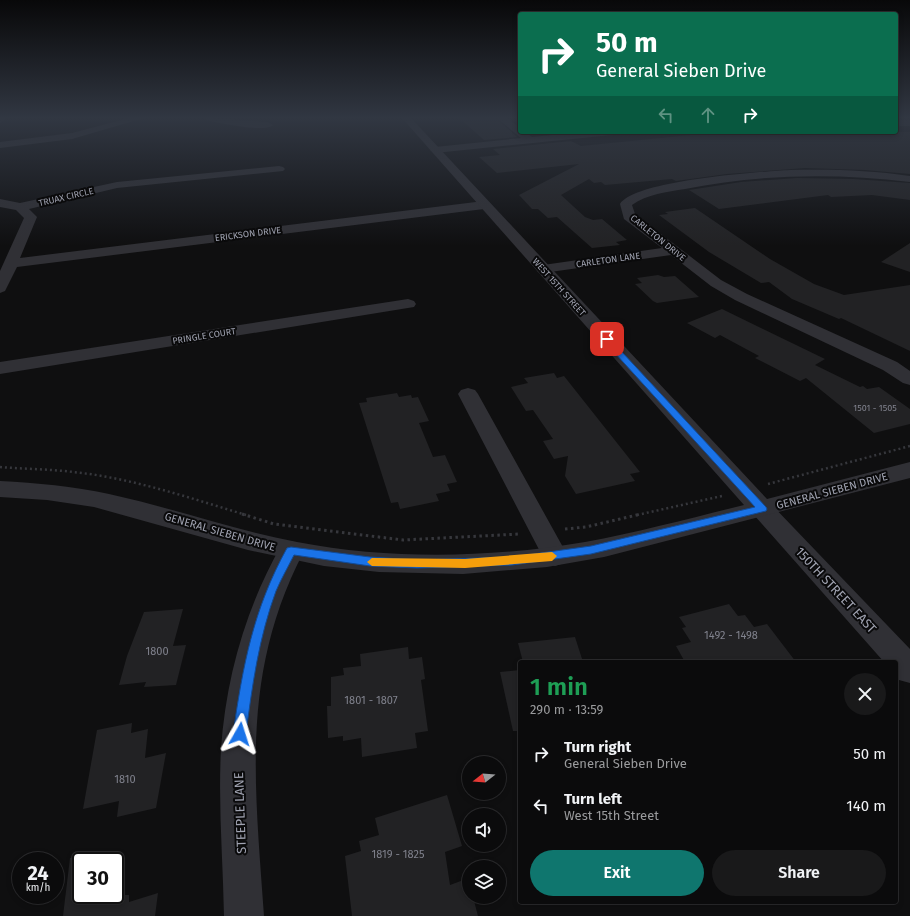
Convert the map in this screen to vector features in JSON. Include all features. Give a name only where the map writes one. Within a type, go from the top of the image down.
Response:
[{"type":"street","name":"WEST 15TH STREET","points":[[445,161],[753,500]]},
{"type":"street","name":"TRUAX CIRCLE","points":[[20,207],[117,185],[279,169]]},
{"type":"street","name":"CARLETON DRIVE","points":[[910,179],[857,173],[783,174],[704,182],[635,197],[626,204],[629,216],[699,271],[741,297],[890,366],[910,379]]},
{"type":"street","points":[[0,203],[20,207],[31,217],[0,288]]},
{"type":"street","name":"ERICKSON DRIVE","points":[[12,263],[484,205]]},
{"type":"street","name":"CARLETON LANE","points":[[543,269],[673,251]]},
{"type":"street","name":"PRINGLE COURT","points":[[0,368],[408,304]]},
{"type":"street","points":[[468,394],[555,556]]},
{"type":"street","name":"GENERAL SIEBEN DRIVE","points":[[0,489],[87,497],[159,515],[236,539],[291,551],[370,562],[417,564],[512,561],[555,556],[634,541],[753,500],[910,470]]},
{"type":"street","name":"150TH STREET EAST","points":[[753,500],[910,670]]},
{"type":"street","name":"STEEPLE LANE","points":[[244,916],[238,792],[238,748],[242,706],[257,635],[271,590],[291,551]]},
{"type":"path","points":[[0,467],[74,472],[172,493],[274,524],[403,540],[543,532],[586,527],[753,500],[910,446]]},
{"type":"building","points":[[483,161],[910,161],[910,174],[865,170],[805,168],[727,174],[676,181],[672,179],[605,185],[601,182],[594,183],[589,179],[561,195],[585,217],[593,220],[602,219],[627,240],[616,242],[620,245],[592,248],[557,217],[548,218],[538,209],[532,209],[519,195],[579,164],[497,173]]},
{"type":"building","points":[[797,178],[854,179],[910,183],[910,200],[872,195],[831,197],[828,195],[719,209],[689,190],[741,182]]},
{"type":"building","points":[[695,208],[770,259],[814,284],[844,295],[910,285],[910,351],[841,318],[839,319],[792,299],[769,282],[761,283],[709,252],[659,215],[668,214],[665,212]]},
{"type":"building","points":[[910,243],[910,272],[881,262]]},
{"type":"building","points":[[658,275],[664,277],[675,276],[699,297],[657,303],[653,301],[635,284],[642,283],[637,278]]},
{"type":"building","points":[[722,309],[825,359],[815,365],[860,387],[863,386],[867,389],[879,387],[910,409],[910,424],[874,433],[806,378],[800,381],[755,358],[759,356],[720,335],[715,338],[687,323]]},
{"type":"building","points":[[554,373],[557,378],[564,376],[640,472],[630,474],[635,481],[576,494],[565,476],[568,456],[554,459],[543,441],[553,439],[533,410],[526,411],[511,387],[528,383],[524,378]]},
{"type":"building","points":[[397,393],[399,397],[411,395],[412,398],[418,397],[429,421],[419,423],[433,457],[445,455],[457,482],[447,484],[450,491],[436,494],[439,501],[400,509],[398,502],[391,503],[359,403],[367,402],[366,398]]},
{"type":"building","points":[[729,604],[738,616],[745,615],[754,627],[767,624],[794,660],[684,660],[676,646],[691,642],[682,628],[686,627],[679,617]]},
{"type":"building","points":[[183,609],[173,646],[186,645],[176,685],[144,687],[146,682],[119,685],[127,656],[144,612]]},
{"type":"building","points":[[575,637],[582,660],[522,660],[518,643]]},
{"type":"building","points":[[408,647],[409,659],[422,657],[425,679],[421,680],[428,731],[415,733],[417,748],[362,757],[361,738],[343,741],[343,736],[328,738],[327,706],[331,706],[331,677],[344,675],[343,668],[361,666],[360,654]]},
{"type":"building","points":[[518,670],[518,731],[513,731],[500,672]]},
{"type":"building","points":[[132,723],[131,733],[148,729],[145,758],[166,753],[156,808],[117,817],[119,801],[83,809],[97,730]]},
{"type":"building","points":[[447,795],[462,846],[445,852],[450,885],[462,881],[462,904],[475,904],[478,916],[352,916],[345,856],[361,851],[359,841],[379,835],[375,818]]},
{"type":"building","points":[[70,858],[72,858],[72,904],[124,904],[124,895],[129,895],[129,902],[158,893],[155,916],[63,916]]},
{"type":"slow traffic","points":[[372,562],[417,564],[465,563],[512,561],[552,556]]},
{"type":"route","points":[[240,734],[242,706],[246,682],[257,635],[271,590],[291,551],[370,562],[417,564],[512,561],[591,550],[634,541],[762,509],[607,339]]}]
